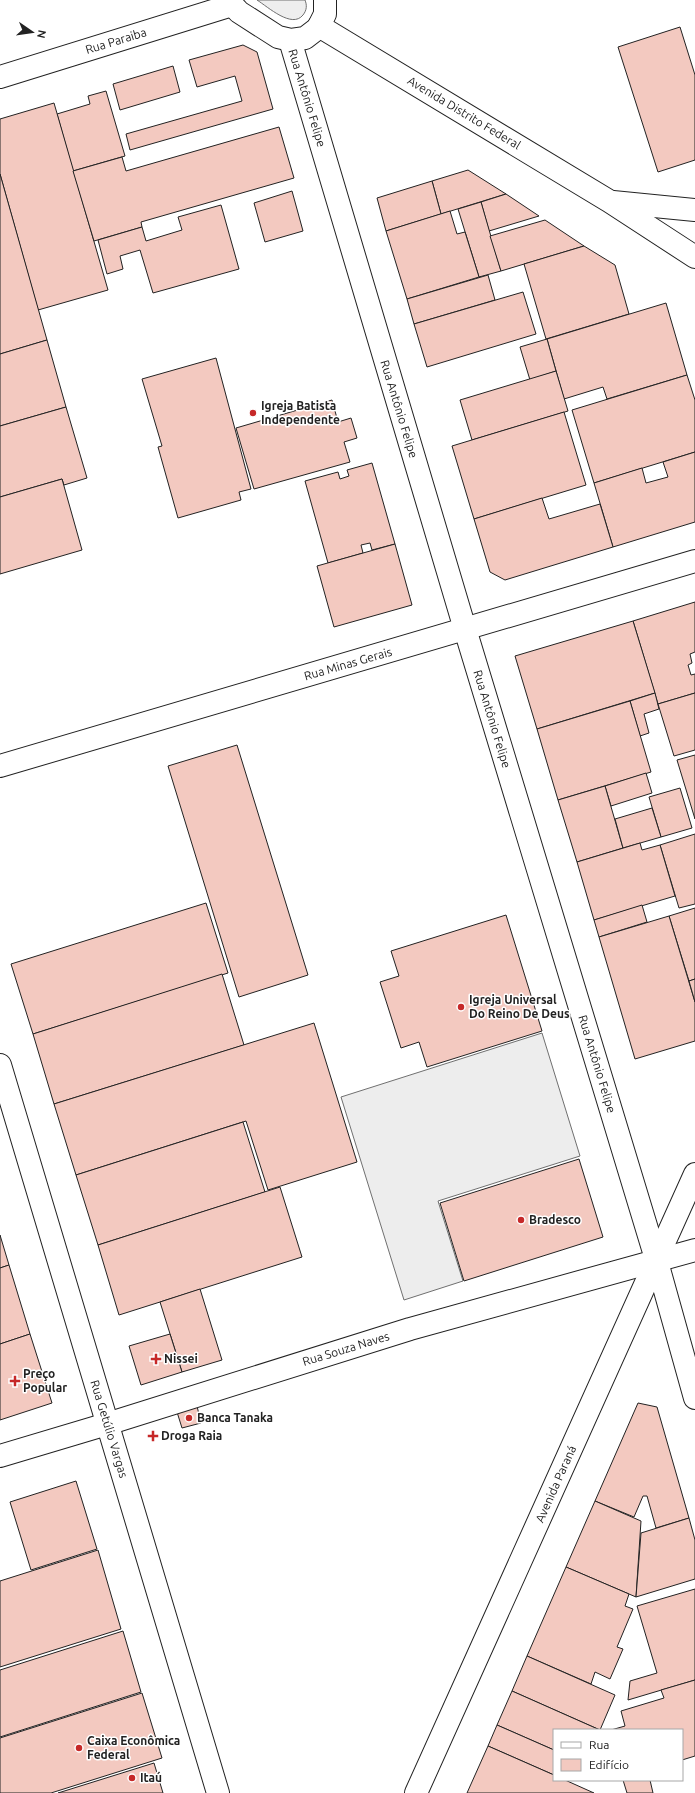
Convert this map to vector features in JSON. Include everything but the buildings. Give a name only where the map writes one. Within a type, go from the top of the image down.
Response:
[{"type":"street","points":[[230,2],[239,12],[278,37],[290,40],[306,38],[319,26],[325,14],[325,0]]},
{"type":"street","name":"Rua Paraiba","points":[[0,77],[230,2]]},
{"type":"street","name":"Avenida Distrito Federal","points":[[319,26],[609,201],[695,257]]},
{"type":"street","name":"Rua Antônio Felipe","points":[[290,40],[465,629],[657,1262],[695,1398]]},
{"type":"street","name":"Avenida Distrito Federal","points":[[609,201],[695,210]]},
{"type":"street","name":"Rua Minas Gerais","points":[[0,766],[695,561]]},
{"type":"street","name":"Rua Getúlio Vargas","points":[[0,1065],[218,1793]]},
{"type":"street","name":"Avenida Paraná","points":[[416,1793],[657,1262],[695,1174]]},
{"type":"street","name":"Rua Souza Naves","points":[[0,1456],[410,1329],[657,1262],[695,1250]]},
{"type":"shaded area","points":[[257,0],[305,0],[306,8],[303,15],[298,19],[293,20],[273,12]]},
{"type":"shaded area","points":[[542,1033],[580,1156],[438,1201],[463,1281],[404,1300],[341,1097]]},
{"type":"place","name":"Igreja Batista Independente","points":[[253,413]]},
{"type":"place","name":"Igreja Universal Do Reino De Deus","points":[[461,1007]]},
{"type":"place","name":"Bradesco","points":[[521,1220]]},
{"type":"place","name":"Nissei","points":[[156,1359]]},
{"type":"place","name":"Preço Popular","points":[[15,1381]]},
{"type":"place","name":"Banca Tanaka","points":[[189,1418]]},
{"type":"place","name":"Droga Raia","points":[[153,1436]]},
{"type":"place","name":"Caixa Econômica Federal","points":[[79,1748]]},
{"type":"place","name":"Itaú","points":[[132,1778]]}]
